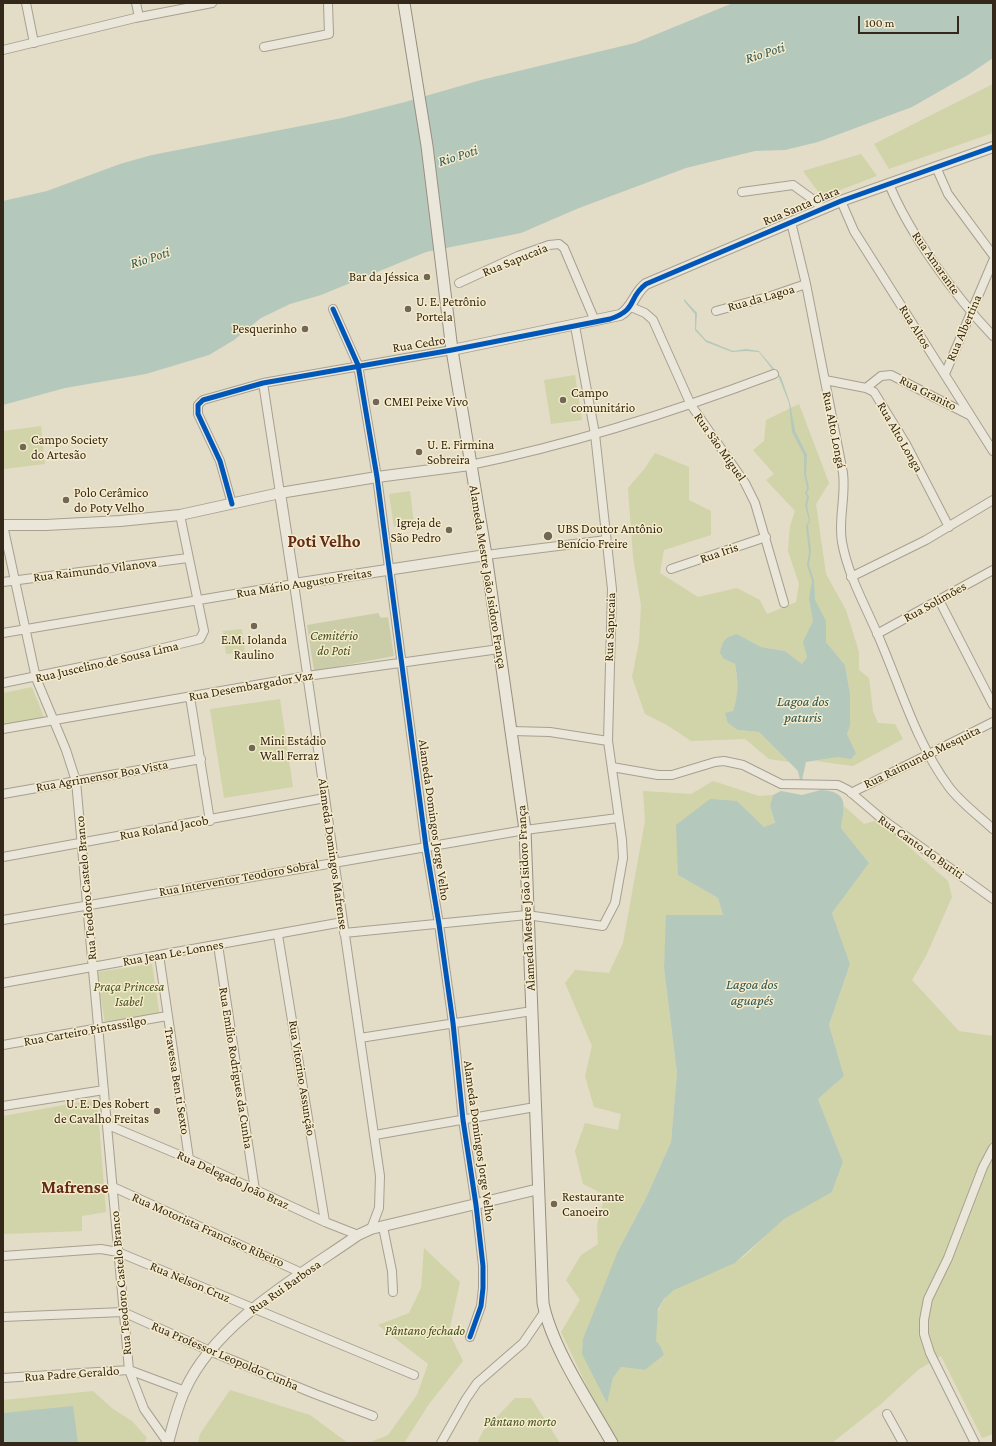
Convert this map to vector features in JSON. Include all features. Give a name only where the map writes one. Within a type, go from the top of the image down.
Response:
[{"type":"main road","name":"Alameda Mestre João Isidoro França","points":[[404,3],[427,146],[452,350],[486,555],[512,731],[524,830],[535,1107],[540,1189],[541,1276],[545,1311],[566,1361],[612,1443]]},
{"type":"street","points":[[26,3],[34,43]]},
{"type":"street","points":[[136,3],[140,18]]},
{"type":"street","points":[[3,50],[192,5],[212,3]]},
{"type":"street","points":[[264,47],[329,34],[328,3]]},
{"type":"street","name":"Rua Santa Clara","points":[[631,307],[636,293],[646,284],[841,201],[993,147]]},
{"type":"street","points":[[936,166],[948,194],[993,255]]},
{"type":"street","name":"Rua Amarante","points":[[889,184],[906,219],[971,312],[993,336]]},
{"type":"street","points":[[742,192],[793,185],[815,201],[822,209]]},
{"type":"street","name":"Rua Altos","points":[[841,201],[854,231],[993,451]]},
{"type":"street","name":"Rua Alto Longá","points":[[791,222],[806,284],[844,484],[841,533],[851,577],[878,634],[907,711],[929,753],[954,792],[993,829]]},
{"type":"street","name":"Rua Sapucaia","points":[[459,283],[518,256],[549,245],[559,244],[564,248],[595,321]]},
{"type":"street","name":"Rua Albertina","points":[[945,374],[993,261]]},
{"type":"street","name":"Rua da Lagoa","points":[[716,310],[771,296],[806,284]]},
{"type":"street","name":"Rua Cedro","points":[[232,504],[220,461],[198,414],[198,405],[207,398],[263,383],[358,365],[452,350],[575,326],[620,315],[631,307]]},
{"type":"street","name":"Rua São Miguel","points":[[631,307],[645,313],[653,320],[691,405],[751,493],[759,511],[784,603]]},
{"type":"street","name":"Alameda Domingos Jorge Velho","points":[[333,309],[358,365],[377,477],[426,847],[453,1023],[463,1120],[476,1205],[483,1266],[483,1288],[479,1312],[470,1337]]},
{"type":"street","name":"Rua Sapucaia","points":[[527,915],[604,926],[615,903],[623,858],[608,741],[612,589],[594,434],[575,326]]},
{"type":"street","points":[[3,530],[46,525],[120,521],[180,515],[280,493],[377,477],[470,465],[505,458],[594,434],[691,405],[774,374]]},
{"type":"street","name":"Rua Granito","points":[[866,388],[880,376],[890,375],[970,415]]},
{"type":"street","points":[[825,380],[866,388]]},
{"type":"street","name":"Alameda Domingos Mafrense","points":[[263,383],[308,676],[342,922],[375,1135],[381,1193],[380,1208],[371,1229]]},
{"type":"street","name":"Rua Alto Longa","points":[[866,388],[874,392],[902,438],[949,527]]},
{"type":"street","points":[[851,577],[926,540],[993,500]]},
{"type":"street","points":[[180,515],[196,600]]},
{"type":"street","name":"Rua Teodoro Castelo Branco","points":[[3,530],[36,678],[54,719],[76,781],[94,967],[98,1029],[108,1125],[129,1370],[144,1409],[168,1443]]},
{"type":"street","name":"Rua Iris","points":[[671,569],[766,537]]},
{"type":"street","name":"Rua Mário Augusto Freitas","points":[[3,633],[294,584],[486,555],[606,540]]},
{"type":"street","name":"Rua Raimundo Vilanova","points":[[3,582],[188,558]]},
{"type":"street","name":"Rua Solimões","points":[[878,634],[993,570]]},
{"type":"street","name":"Rua Juscelino de Sousa Lima","points":[[3,683],[36,678],[196,641],[202,637],[204,631],[196,600]]},
{"type":"street","points":[[939,600],[993,705]]},
{"type":"street","name":"Rua Desembargador Vaz","points":[[3,729],[308,676],[499,649]]},
{"type":"street","points":[[190,697],[210,820]]},
{"type":"street","name":"Rua Raimundo Mesquita","points":[[850,793],[993,722]]},
{"type":"street","points":[[512,731],[550,732],[608,741]]},
{"type":"street","name":"Rua Agrimensor Boa Vista","points":[[3,794],[201,759]]},
{"type":"street","points":[[612,767],[672,775],[715,762],[724,761],[743,765],[781,784],[833,784],[843,787],[850,793]]},
{"type":"street","name":"Rua Canto do Buriti","points":[[850,793],[876,815],[993,899]]},
{"type":"street","name":"Rua Roland Jacob","points":[[3,857],[324,798]]},
{"type":"street","name":"Rua Interventor Teodoro Sobral","points":[[3,920],[87,904],[524,830],[618,818]]},
{"type":"street","points":[[344,933],[527,915]]},
{"type":"street","name":"Rua Jean Le-Lonnes","points":[[3,983],[278,935],[342,922]]},
{"type":"street","name":"Rua Vitorino Assunção","points":[[278,935],[325,1222]]},
{"type":"street","name":"Rua Emílio Rodrigues da Cunha","points":[[218,945],[255,1190]]},
{"type":"street","name":"Travessa Ben ti Sexto","points":[[160,955],[167,1016],[189,1159]]},
{"type":"street","points":[[360,1038],[532,1011]]},
{"type":"street","name":"Rua Carteiro Pintassilgo","points":[[3,1046],[167,1016]]},
{"type":"street","points":[[3,1106],[104,1090]]},
{"type":"street","points":[[375,1135],[535,1107]]},
{"type":"street","name":"Rua Delegado João Braz","points":[[108,1125],[189,1159],[325,1222],[358,1235]]},
{"type":"street","points":[[975,1443],[932,1358],[926,1341],[924,1320],[928,1299],[948,1258],[983,1167],[993,1148]]},
{"type":"street","name":"Rua Motorista Francisco Ribeiro","points":[[113,1187],[304,1274]]},
{"type":"street","name":"Rua Rui Barbosa","points":[[168,1443],[185,1391],[194,1373],[210,1351],[251,1309],[304,1274],[358,1235],[371,1229],[540,1189]]},
{"type":"street","points":[[383,1227],[392,1271],[393,1292]]},
{"type":"street","name":"Rua Nelson Cruz","points":[[3,1256],[101,1249],[118,1252],[251,1309],[414,1375]]},
{"type":"street","points":[[440,1443],[478,1383],[523,1343],[545,1311]]},
{"type":"street","name":"Rua Professor Leopoldo Cunha","points":[[3,1317],[123,1312],[210,1351],[373,1416]]},
{"type":"street","name":"Rua Padre Geraldo","points":[[3,1378],[129,1370],[185,1391]]},
{"type":"street","points":[[888,1414],[903,1443]]},
{"type":"green space","points":[[993,84],[993,133],[889,169],[874,144]]},
{"type":"green space","points":[[861,154],[877,176],[822,197],[803,171]]},
{"type":"green space","name":"Campo comunitário","points":[[575,375],[582,420],[551,424],[544,380]]},
{"type":"green space","points":[[799,404],[829,483],[816,504],[826,574],[846,610],[859,652],[859,670],[869,678],[873,711],[878,723],[895,724],[903,739],[853,766],[815,761],[856,753],[847,734],[850,726],[850,694],[845,665],[826,642],[825,621],[804,642],[807,657],[802,664],[785,651],[761,647],[737,634],[724,659],[735,664],[737,700],[733,711],[738,730],[759,732],[789,762],[769,759],[745,739],[691,741],[667,725],[645,714],[632,677],[639,642],[641,605],[633,557],[628,488],[645,468],[655,453],[689,467],[689,500],[711,511],[711,535],[664,550],[660,573],[698,597],[737,588],[760,600],[767,614],[796,602],[799,584],[788,551],[790,526],[795,511],[766,480],[774,474],[753,450],[764,441],[766,420]]},
{"type":"green space","name":"Campo Society do Artesão","points":[[41,426],[45,464],[3,469],[3,431]]},
{"type":"green space","points":[[410,491],[414,524],[394,527],[389,494]]},
{"type":"green space","name":"Cemitério do Poti","points":[[378,613],[381,618],[388,617],[394,656],[314,671],[307,625]]},
{"type":"green space","points":[[242,629],[245,652],[226,654],[223,631]]},
{"type":"green space","points":[[32,687],[45,720],[3,727],[3,693]]},
{"type":"green space","name":"Mini Estádio Wall Ferraz","points":[[280,699],[293,787],[224,798],[210,709]]},
{"type":"green space","points":[[713,781],[759,796],[773,795],[770,806],[775,824],[764,827],[737,801],[678,875],[718,898],[723,915],[667,915],[664,968],[677,1073],[671,1142],[646,1198],[618,1251],[607,1402],[613,1378],[621,1367],[645,1370],[664,1355],[661,1347],[655,1341],[657,1320],[661,1305],[670,1293],[687,1283],[726,1267],[741,1259],[777,1224],[802,1208],[832,1192],[843,1162],[818,1099],[844,1076],[829,1025],[850,964],[832,913],[869,863],[841,828],[844,806],[864,824],[878,820],[948,881],[952,897],[926,956],[912,980],[959,1031],[993,1036],[993,1434],[982,1438],[941,1356],[918,1370],[881,1404],[832,1443],[614,1443],[561,1332],[580,1300],[566,1280],[581,1255],[598,1244],[597,1225],[605,1195],[583,1184],[575,1151],[585,1123],[618,1130],[621,1114],[594,1107],[585,1076],[592,1046],[565,983],[575,970],[609,973],[623,943],[645,821],[643,791],[691,794]]},
{"type":"green space","name":"Praça Princesa Isabel","points":[[152,964],[160,1017],[105,1024],[97,972]]},
{"type":"green space","points":[[97,1099],[106,1212],[82,1216],[82,1231],[3,1234],[3,1116]]},
{"type":"green space","name":"Pântano fechado","points":[[424,1248],[460,1282],[449,1332],[463,1361],[429,1404],[404,1443],[368,1443],[388,1435],[417,1395],[428,1364],[378,1325],[409,1313],[421,1288]]},
{"type":"green space","points":[[230,1390],[310,1415],[348,1443],[198,1443],[200,1434]]},
{"type":"green space","points":[[93,1391],[113,1409],[132,1421],[147,1438],[144,1443],[78,1443],[78,1440],[32,1411],[3,1413],[3,1400]]},
{"type":"green space","name":"Pântano morto","points":[[515,1398],[531,1398],[560,1443],[477,1443],[483,1431]]},
{"type":"water","name":"Rio Poti","points":[[733,3],[993,3],[993,58],[968,75],[912,107],[818,142],[785,150],[755,151],[686,168],[579,208],[521,233],[426,252],[321,295],[290,304],[261,318],[234,340],[209,355],[146,374],[65,388],[3,405],[3,201],[47,191],[120,164],[152,155],[342,118],[481,80],[635,43]]},
{"type":"water","name":"Lagoa dos paturis","points":[[684,299],[697,313],[696,329],[706,340],[733,351],[746,349],[759,351],[781,377],[790,403],[795,431],[807,455],[806,474],[809,488],[807,493],[809,497],[807,505],[810,520],[808,526],[811,551],[809,565],[814,580],[815,600],[826,621],[826,642],[845,665],[850,694],[850,726],[847,734],[856,753],[851,759],[838,757],[806,762],[802,780],[800,780],[798,771],[759,732],[738,730],[728,723],[725,713],[733,711],[735,705],[737,676],[735,664],[724,659],[720,653],[725,640],[737,634],[761,647],[785,651],[802,664],[807,657],[803,642],[813,621],[809,598],[812,581],[807,565],[809,552],[806,526],[809,520],[805,505],[807,497],[805,493],[807,488],[804,474],[804,455],[792,432],[789,403],[779,378],[759,352],[732,352],[706,342],[695,330],[695,314]]},
{"type":"water","name":"Lagoa dos aguapés","points":[[821,790],[830,791],[841,797],[844,807],[841,828],[869,863],[832,913],[850,964],[829,1025],[844,1076],[818,1099],[843,1162],[832,1192],[784,1219],[735,1263],[674,1290],[664,1299],[658,1309],[656,1341],[661,1347],[664,1355],[645,1370],[621,1367],[613,1378],[607,1403],[582,1354],[583,1339],[618,1251],[646,1198],[671,1142],[677,1073],[664,968],[666,915],[723,915],[718,898],[678,875],[676,825],[710,799],[737,801],[764,827],[775,823],[770,806],[773,795],[781,791],[802,795]]},
{"type":"water","points":[[73,1406],[78,1443],[3,1443],[3,1413]]},
{"type":"cycle path","points":[[232,504],[220,461],[198,414],[198,405],[203,400],[263,383],[452,350],[610,319],[625,311],[636,294],[646,284],[841,201],[993,147]]},
{"type":"cycle path","points":[[333,309],[358,365],[377,477],[426,847],[453,1023],[463,1120],[476,1205],[483,1266],[481,1306],[470,1337]]},
{"type":"place","name":"Bar da Jéssica","points":[[427,277]]},
{"type":"place","name":"U. E. Petrônio Portela","points":[[408,309]]},
{"type":"place","name":"Pesquerinho","points":[[305,329]]},
{"type":"place","name":"Campo comunitário","points":[[563,400]]},
{"type":"place","name":"CMEI Peixe Vivo","points":[[376,402]]},
{"type":"place","name":"Campo Society do Artesão","points":[[23,447]]},
{"type":"place","name":"U. E. Firmina Sobreira","points":[[419,452]]},
{"type":"place","name":"Polo Cerâmico do Poty Velho","points":[[66,500]]},
{"type":"place","name":"Igreja de São Pedro","points":[[449,530]]},
{"type":"place","name":"UBS Doutor Antônio Benício Freire","points":[[548,536]]},
{"type":"place","name":"E.M. Iolanda Raulino","points":[[254,626]]},
{"type":"place","name":"Mini Estádio Wall Ferraz","points":[[252,748]]},
{"type":"place","name":"U. E. Des Robert de Cavalho Freitas","points":[[157,1111]]},
{"type":"place","name":"Restaurante Canoeiro","points":[[554,1204]]},
{"type":"district","name":"Poti Velho","points":[[324,542]]},
{"type":"district","name":"Mafrense","points":[[75,1188]]}]
